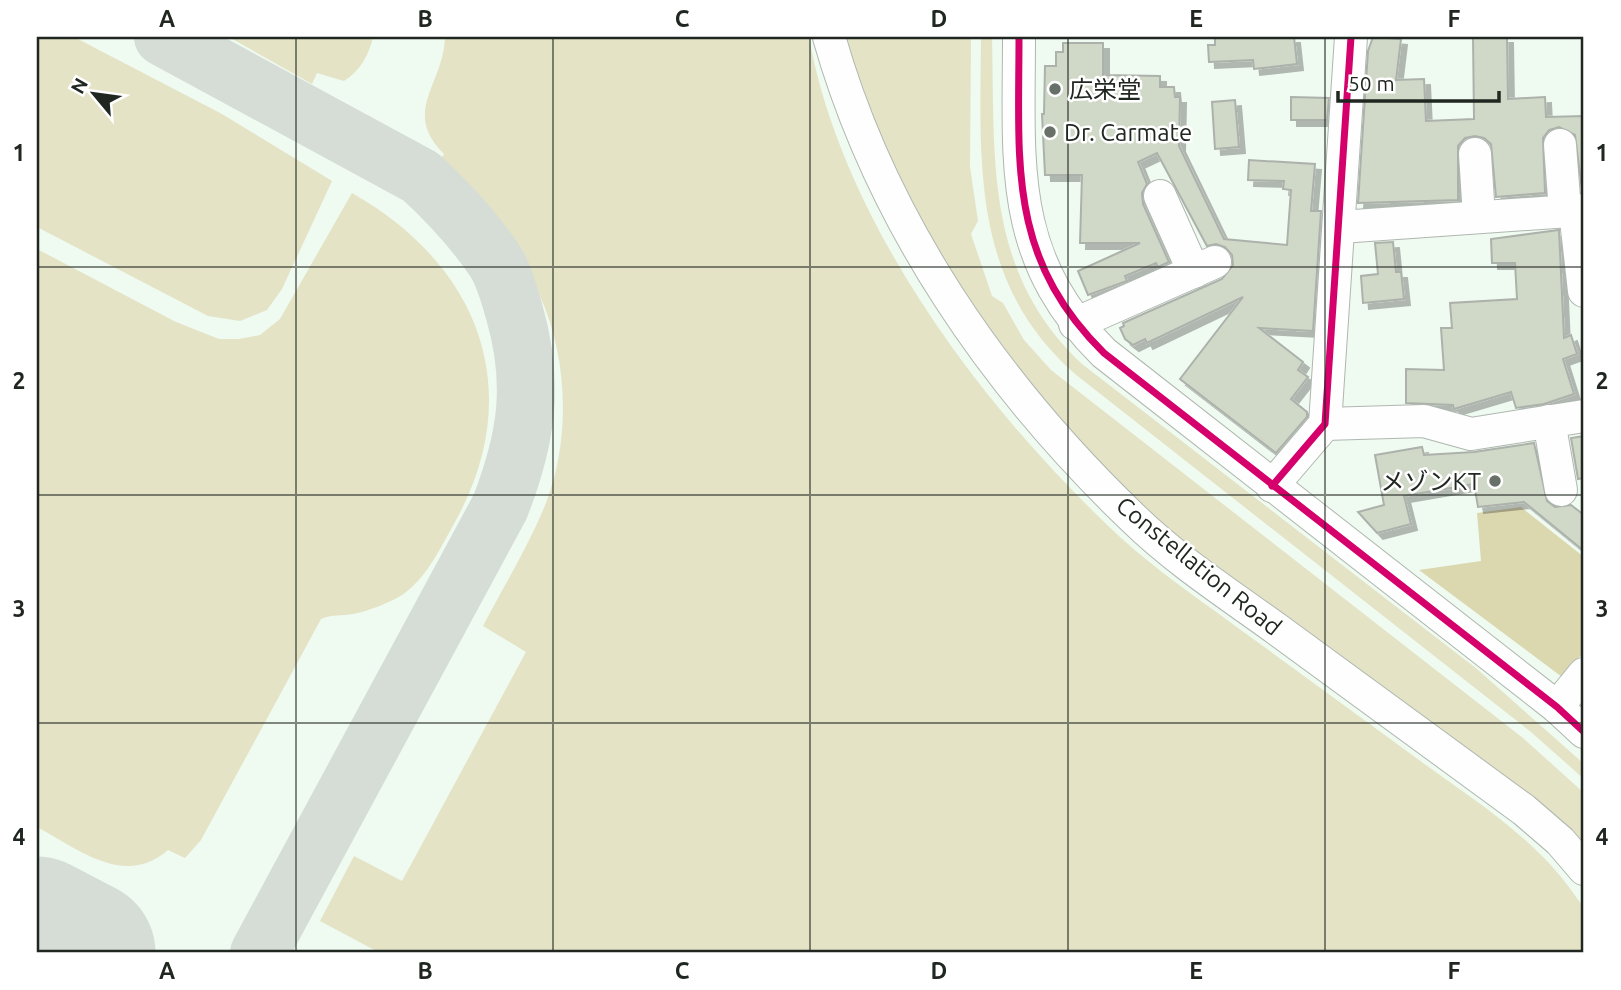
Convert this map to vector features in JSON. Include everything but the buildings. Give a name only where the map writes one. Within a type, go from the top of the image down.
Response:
[{"type":"street","name":"Constellation Road","points":[[829,37],[844,89],[872,158],[932,273],[1013,387],[1067,450],[1136,521],[1215,584],[1524,810],[1560,841],[1584,869]]},
{"type":"street","points":[[1019,37],[1020,175],[1028,230],[1046,274],[1075,324],[1104,353],[1557,707],[1584,732]]},
{"type":"street","points":[[1272,486],[1325,425],[1351,37]]},
{"type":"street","points":[[1560,145],[1575,211],[1584,291]]},
{"type":"street","points":[[1475,154],[1479,217]]},
{"type":"street","points":[[1075,324],[1205,267],[1161,196]]},
{"type":"street","points":[[1340,227],[1575,211]]},
{"type":"street","points":[[1325,425],[1423,421],[1471,434],[1584,416]]},
{"type":"street","points":[[1549,421],[1561,490]]},
{"type":"street","points":[[1557,707],[1584,674]]},
{"type":"green space","points":[[37,37],[74,37],[222,114],[332,181],[282,289],[267,310],[240,321],[208,316],[37,227]]},
{"type":"green space","points":[[229,37],[373,37],[363,62],[350,77],[344,81],[317,73],[312,84]]},
{"type":"green space","points":[[445,37],[809,37],[826,106],[852,175],[886,243],[926,309],[971,372],[1019,432],[1069,487],[1148,561],[1482,805],[1541,855],[1582,906],[1586,920],[1584,953],[380,953],[320,921],[354,856],[402,881],[526,652],[483,626],[539,519],[560,452],[563,398],[561,370],[549,318],[539,294],[507,242],[480,210],[436,166],[444,154],[432,139],[426,125],[425,111],[443,54]]},
{"type":"green space","points":[[842,37],[971,37],[970,167],[978,221],[971,234],[992,296],[1003,303],[1024,340],[1051,370],[1523,738],[1584,793],[1584,855],[1146,513],[1025,380],[975,313],[929,240],[869,120]]},
{"type":"green space","points":[[981,37],[992,37],[996,170],[1001,212],[1011,253],[1027,291],[1050,329],[1082,364],[1477,669],[1584,764],[1584,779],[1531,732],[1075,374],[1041,339],[1016,301],[999,261],[989,219],[981,130]]},
{"type":"green space","points":[[352,193],[396,222],[432,256],[460,294],[478,335],[488,379],[488,425],[477,473],[439,552],[411,588],[397,598],[372,609],[321,619],[201,840],[185,858],[168,850],[152,861],[135,866],[102,861],[37,827],[37,249],[176,322],[219,339],[239,339],[260,335],[280,319]]},
{"type":"shaded area","points":[[1521,507],[1584,557],[1584,652],[1562,677],[1419,570],[1481,561],[1477,513]]},
{"type":"taxiway","points":[[163,37],[421,177],[451,206],[498,266],[514,311],[524,362],[526,386],[522,434],[500,507],[259,953]]},
{"type":"runway","points":[[37,929],[83,953]]},
{"type":"cycle path","points":[[1019,37],[1020,167],[1025,206],[1034,244],[1050,281],[1072,317],[1104,353],[1557,707],[1584,732]]},
{"type":"cycle path","points":[[1272,486],[1325,424],[1351,37]]},
{"type":"place","name":"広栄堂","points":[[1055,89]]},
{"type":"place","name":"Dr. Carmate","points":[[1050,132]]},
{"type":"place","name":"メゾンKT","points":[[1495,481]]}]
